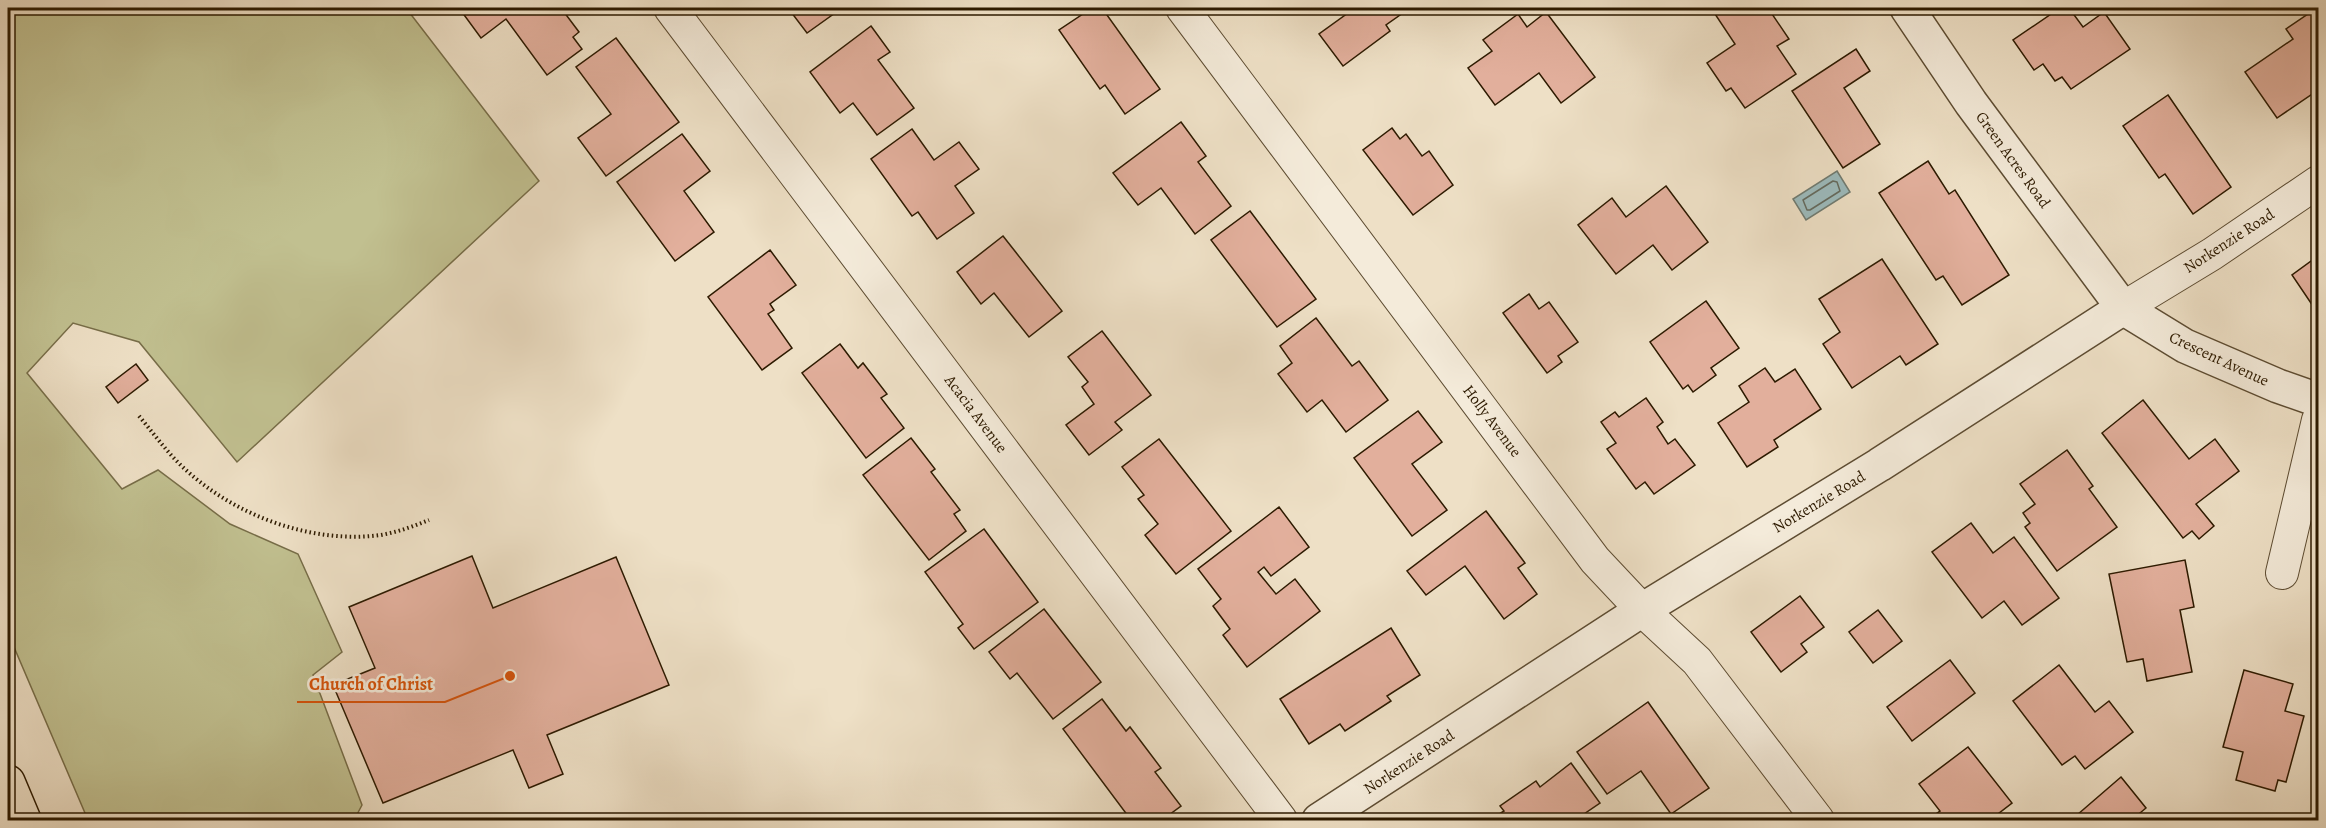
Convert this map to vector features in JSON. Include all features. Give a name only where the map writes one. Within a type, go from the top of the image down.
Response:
[{"type":"highway","points":[[8,782],[24,820]]},
{"type":"street","name":"Acacia Avenue","points":[[670,8],[1281,820]]},
{"type":"street","name":"Holly Avenue","points":[[1182,8],[1595,560],[1642,610],[1697,661],[1818,820]]},
{"type":"street","name":"Green Acres Road","points":[[1907,8],[1971,103],[2123,308]]},
{"type":"street","name":"Norkenzie Road","points":[[1319,820],[1642,610],[1879,465],[2123,308],[2212,254],[2319,182]]},
{"type":"street","name":"Crescent Avenue","points":[[2123,308],[2185,346],[2278,386],[2319,400]]},
{"type":"street","points":[[2282,573],[2319,420]]},
{"type":"path","points":[[140,416],[166,450],[188,472],[221,496],[256,515],[285,527],[316,533],[381,535],[429,520]]},
{"type":"shaded area","points":[[8,8],[406,8],[539,181],[237,462],[139,342],[73,323],[27,373],[122,489],[158,470],[230,524],[298,554],[342,652],[313,675],[362,805],[354,820],[88,820],[8,633]]},
{"type":"water","points":[[1837,171],[1850,192],[1806,220],[1793,199]]},
{"type":"building","points":[[459,8],[561,8],[579,32],[573,37],[582,49],[547,75],[506,19],[481,38]]},
{"type":"building","points":[[788,8],[842,8],[807,33]]},
{"type":"building","points":[[1092,8],[1102,8],[1160,89],[1125,114],[1105,85],[1100,89],[1059,30]]},
{"type":"building","points":[[1355,8],[1410,8],[1386,25],[1390,31],[1343,66],[1319,34]]},
{"type":"building","points":[[1711,8],[1768,8],[1789,39],[1777,46],[1796,74],[1745,108],[1731,88],[1726,91],[1707,63],[1735,44]]},
{"type":"building","points":[[2060,8],[2069,8],[2083,27],[2104,12],[2130,49],[2071,89],[2062,77],[2055,81],[2043,64],[2034,70],[2013,40]]},
{"type":"building","points":[[2317,8],[2318,90],[2277,118],[2245,72],[2293,39],[2286,29]]},
{"type":"building","points":[[1546,12],[1595,77],[1561,103],[1539,73],[1495,105],[1468,68],[1492,51],[1483,40],[1518,14],[1527,27]]},
{"type":"building","points":[[871,26],[890,52],[878,60],[914,108],[877,135],[853,103],[840,113],[810,72]]},
{"type":"building","points":[[616,38],[679,122],[606,176],[578,138],[611,114],[576,67]]},
{"type":"building","points":[[1856,49],[1870,71],[1844,88],[1880,144],[1843,168],[1792,91]]},
{"type":"building","points":[[2168,95],[2231,187],[2193,214],[2165,174],[2159,178],[2123,126]]},
{"type":"building","points":[[1181,122],[1206,156],[1198,162],[1231,206],[1195,234],[1161,188],[1138,205],[1113,173]]},
{"type":"building","points":[[1392,128],[1400,139],[1406,134],[1422,156],[1429,151],[1453,185],[1413,215],[1363,150]]},
{"type":"building","points":[[912,129],[934,160],[959,142],[979,169],[955,186],[974,213],[937,239],[918,212],[912,216],[871,159]]},
{"type":"building","points":[[682,134],[710,171],[684,191],[714,232],[675,261],[617,182]]},
{"type":"building","points":[[1928,161],[1949,194],[1955,190],[2009,275],[1962,305],[1943,276],[1936,280],[1879,193]]},
{"type":"building","points":[[1666,186],[1708,242],[1672,270],[1653,245],[1616,274],[1578,225],[1612,198],[1626,217]]},
{"type":"building","points":[[1250,211],[1316,299],[1277,327],[1211,240]]},
{"type":"building","points":[[1003,236],[1062,311],[1029,337],[994,293],[981,304],[957,272]]},
{"type":"building","points":[[770,250],[796,285],[770,304],[774,310],[768,314],[792,348],[762,370],[708,297]]},
{"type":"building","points":[[2318,256],[2318,311],[2317,312],[2292,275]]},
{"type":"building","points":[[1882,259],[1938,344],[1906,365],[1900,356],[1852,388],[1823,344],[1840,332],[1819,299]]},
{"type":"building","points":[[1529,294],[1539,309],[1549,302],[1578,342],[1558,356],[1562,362],[1547,373],[1503,313]]},
{"type":"building","points":[[1706,301],[1739,348],[1711,368],[1716,375],[1693,392],[1688,385],[1683,389],[1650,342]]},
{"type":"building","points":[[1316,318],[1352,366],[1359,361],[1388,400],[1346,432],[1322,400],[1307,412],[1278,374],[1292,363],[1280,346]]},
{"type":"building","points":[[1102,331],[1151,395],[1115,422],[1122,430],[1089,455],[1066,425],[1094,404],[1082,387],[1088,382],[1068,357]]},
{"type":"building","points":[[840,344],[858,368],[863,363],[887,394],[881,398],[904,428],[866,458],[802,373]]},
{"type":"building","points":[[136,364],[148,380],[118,403],[106,387]]},
{"type":"building","points":[[1765,368],[1775,382],[1795,369],[1821,409],[1774,440],[1778,447],[1747,467],[1718,423],[1749,402],[1739,386]]},
{"type":"building","points":[[1646,398],[1663,422],[1657,427],[1668,444],[1675,439],[1695,465],[1654,494],[1645,482],[1636,489],[1607,449],[1616,443],[1601,422],[1615,412],[1619,417]]},
{"type":"building","points":[[2143,400],[2189,459],[2215,439],[2239,471],[2196,504],[2214,526],[2199,539],[2192,531],[2183,538],[2102,433]]},
{"type":"building","points":[[1418,411],[1442,442],[1412,464],[1447,510],[1412,536],[1354,458]]},
{"type":"building","points":[[911,438],[935,469],[931,472],[960,510],[954,514],[966,531],[929,560],[863,475]]},
{"type":"building","points":[[1159,439],[1231,531],[1176,574],[1145,535],[1158,524],[1138,499],[1144,495],[1122,467]]},
{"type":"building","points":[[2067,450],[2093,486],[2089,489],[2117,527],[2057,571],[2025,527],[2030,523],[2023,513],[2035,504],[2020,484]]},
{"type":"building","points":[[1279,507],[1309,547],[1271,576],[1264,567],[1258,572],[1276,594],[1295,579],[1320,611],[1247,667],[1223,635],[1230,629],[1213,606],[1221,599],[1198,569]]},
{"type":"building","points":[[1486,511],[1525,563],[1518,568],[1537,594],[1504,619],[1465,566],[1426,595],[1407,571]]},
{"type":"building","points":[[1971,523],[1993,553],[2014,537],[2059,598],[2022,625],[2004,601],[1982,618],[1932,552]]},
{"type":"building","points":[[984,529],[1038,602],[974,649],[958,628],[963,624],[925,572]]},
{"type":"building","points":[[472,556],[493,608],[616,557],[669,685],[547,735],[563,774],[529,788],[513,750],[383,803],[333,685],[375,668],[349,607]]},
{"type":"building","points":[[2185,560],[2194,607],[2180,610],[2192,672],[2147,681],[2143,659],[2127,662],[2109,574]]},
{"type":"building","points":[[1800,596],[1824,627],[1801,644],[1807,652],[1781,672],[1751,632]]},
{"type":"building","points":[[1044,609],[1101,682],[1053,719],[1017,673],[1010,679],[989,652]]},
{"type":"building","points":[[1878,610],[1902,641],[1873,663],[1849,632]]},
{"type":"building","points":[[1391,628],[1420,675],[1387,696],[1391,701],[1345,731],[1340,724],[1309,744],[1280,699]]},
{"type":"building","points":[[1950,660],[1975,693],[1912,741],[1887,707]]},
{"type":"building","points":[[2059,665],[2095,712],[2109,701],[2133,732],[2085,769],[2075,756],[2062,765],[2013,701]]},
{"type":"building","points":[[2244,670],[2293,684],[2285,711],[2304,716],[2286,782],[2278,780],[2275,791],[2236,780],[2243,752],[2223,747]]},
{"type":"building","points":[[1102,699],[1126,731],[1130,727],[1161,768],[1155,772],[1181,806],[1162,820],[1131,820],[1063,729]]},
{"type":"building","points":[[1648,702],[1709,788],[1671,814],[1641,771],[1607,794],[1577,752]]},
{"type":"building","points":[[1968,747],[2012,803],[1990,820],[1927,820],[1940,811],[1919,784]]},
{"type":"building","points":[[1571,763],[1600,803],[1575,820],[1490,820],[1504,811],[1500,806],[1536,781],[1540,787]]},
{"type":"building","points":[[2121,777],[2146,808],[2140,813],[2147,820],[2082,820],[2077,815]]},
{"type":"place","name":"Church of Christ","points":[[510,676]]}]
